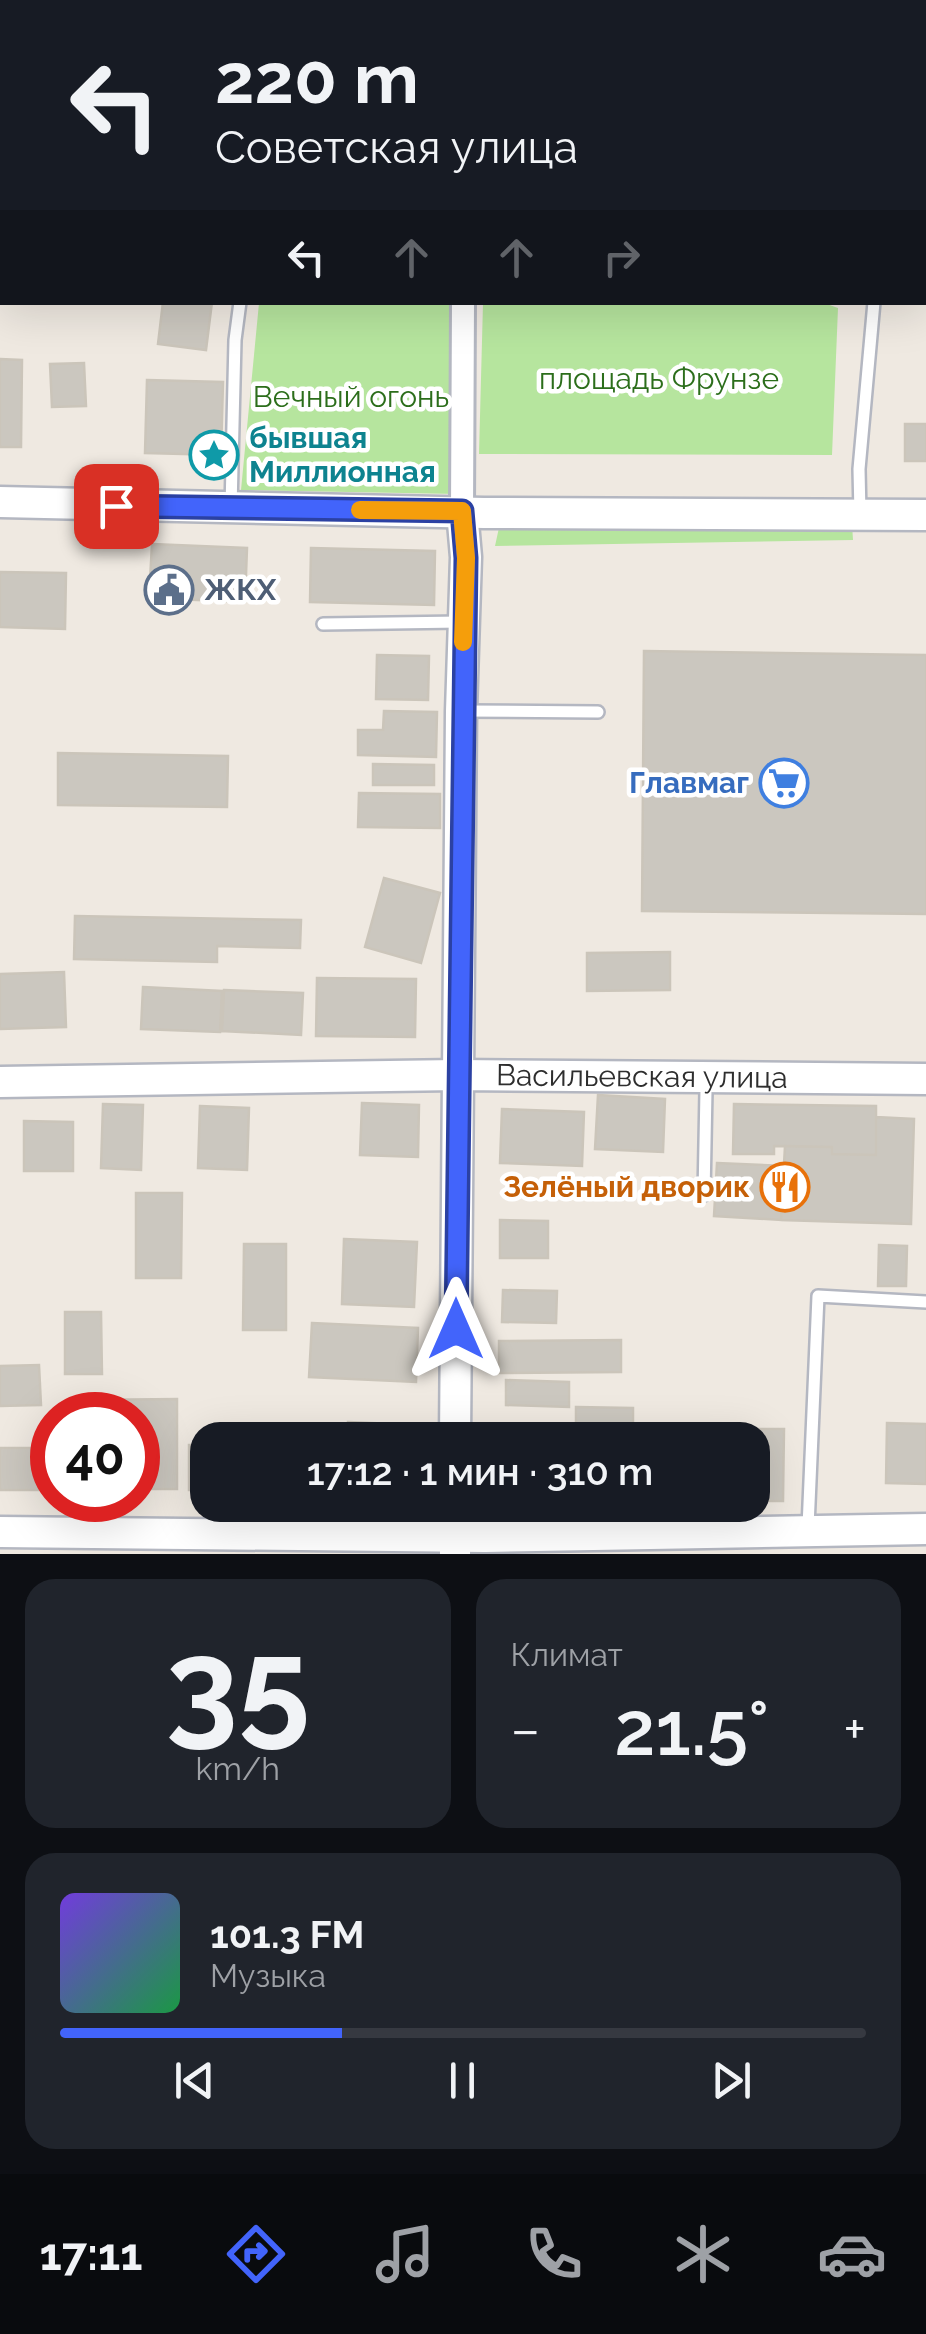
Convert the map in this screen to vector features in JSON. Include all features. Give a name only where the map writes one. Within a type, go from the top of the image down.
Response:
[{"type":"street","points":[[455,1422],[464,622],[463,305]]},
{"type":"street","points":[[0,502],[232,509],[926,515]]},
{"type":"street","name":"Васильевская улица","points":[[0,1082],[457,1075],[926,1079]]},
{"type":"street","points":[[0,1532],[455,1545],[926,1529]]},
{"type":"lane","points":[[232,509],[235,340],[240,305]]},
{"type":"lane","points":[[860,514],[859,469],[874,305]]},
{"type":"lane","points":[[323,624],[464,622]]},
{"type":"lane","points":[[461,710],[598,712]]},
{"type":"lane","points":[[704,1194],[706,1090]]},
{"type":"lane","points":[[809,1531],[818,1296],[926,1302]]},
{"type":"green space","name":"Вечный огонь","points":[[259,305],[456,305],[458,494],[241,490]]},
{"type":"green space","name":"площадь Фрунзе","points":[[483,305],[838,308],[832,455],[479,454]]},
{"type":"green space","points":[[500,523],[852,524],[853,540],[495,546]]},
{"type":"building","points":[[163,305],[212,305],[206,350],[158,344]]},
{"type":"building","points":[[0,359],[22,360],[21,447],[0,447]]},
{"type":"building","points":[[84,363],[86,406],[52,407],[50,364]]},
{"type":"building","points":[[147,380],[223,382],[221,455],[145,453]]},
{"type":"building","points":[[905,424],[926,424],[926,461],[905,461]]},
{"type":"building","points":[[152,544],[247,548],[245,602],[149,598]]},
{"type":"building","points":[[311,548],[435,551],[434,605],[310,602]]},
{"type":"building","points":[[0,572],[66,573],[65,629],[0,627]]},
{"type":"building","name":"Главмаг","points":[[644,651],[926,655],[926,914],[642,911]]},
{"type":"building","points":[[377,655],[429,656],[428,700],[376,699]]},
{"type":"building","points":[[384,711],[437,712],[436,757],[358,755],[358,730],[383,730]]},
{"type":"building","points":[[58,753],[228,756],[227,807],[58,805]]},
{"type":"building","points":[[373,764],[434,765],[434,785],[373,785]]},
{"type":"building","points":[[359,793],[440,794],[440,828],[358,827]]},
{"type":"building","points":[[384,878],[440,893],[421,963],[365,947]]},
{"type":"building","points":[[75,916],[301,920],[300,948],[217,946],[217,962],[74,959]]},
{"type":"building","points":[[670,952],[670,990],[587,991],[587,953]]},
{"type":"building","points":[[64,972],[66,1027],[0,1029],[0,974]]},
{"type":"building","points":[[317,978],[416,979],[415,1037],[316,1036]]},
{"type":"building","points":[[143,987],[222,991],[220,1032],[141,1029]]},
{"type":"building","points":[[224,990],[303,993],[301,1035],[222,1031]]},
{"type":"building","points":[[598,1095],[665,1099],[663,1152],[595,1149]]},
{"type":"building","points":[[362,1103],[419,1105],[418,1157],[360,1155]]},
{"type":"building","points":[[103,1104],[143,1105],[141,1170],[101,1168]]},
{"type":"building","points":[[734,1104],[876,1106],[876,1155],[832,1154],[832,1147],[774,1146],[774,1154],[733,1154]]},
{"type":"building","points":[[200,1106],[249,1108],[247,1170],[198,1168]]},
{"type":"building","points":[[502,1109],[584,1112],[582,1166],[500,1163]]},
{"type":"building","points":[[876,1117],[914,1119],[911,1224],[781,1220],[785,1146],[832,1147],[832,1154],[876,1155]]},
{"type":"building","points":[[24,1121],[73,1122],[73,1171],[24,1171]]},
{"type":"building","points":[[717,1163],[784,1166],[781,1220],[714,1216]]},
{"type":"building","points":[[136,1193],[182,1193],[181,1278],[136,1278]]},
{"type":"building","points":[[500,1220],[548,1221],[548,1258],[500,1258]]},
{"type":"building","points":[[344,1239],[417,1242],[414,1307],[342,1304]]},
{"type":"building","points":[[244,1244],[286,1244],[286,1330],[243,1330]]},
{"type":"building","points":[[879,1245],[907,1246],[906,1286],[878,1286]]},
{"type":"building","points":[[503,1290],[557,1291],[556,1323],[502,1322]]},
{"type":"building","points":[[65,1312],[101,1312],[102,1374],[65,1374]]},
{"type":"building","points":[[312,1323],[418,1328],[416,1382],[309,1377]]},
{"type":"building","points":[[621,1340],[621,1372],[499,1373],[499,1341]]},
{"type":"building","points":[[39,1365],[40,1392],[30,1392],[30,1405],[0,1406],[0,1366]]},
{"type":"building","points":[[506,1380],[569,1382],[569,1407],[506,1405]]},
{"type":"building","points":[[160,1399],[177,1399],[177,1489],[160,1489]]},
{"type":"building","points":[[576,1407],[633,1408],[633,1422],[576,1422]]},
{"type":"building","points":[[887,1423],[926,1424],[926,1484],[886,1483]]},
{"type":"building","points":[[770,1429],[784,1429],[783,1501],[770,1501]]},
{"type":"building","points":[[0,1448],[30,1448],[30,1490],[0,1490]]},
{"type":"slow traffic","points":[[360,510],[462,511],[466,558],[463,642]]},
{"type":"place","name":"бывшая Миллионная","points":[[214,455]]},
{"type":"place","name":"ЖКХ","points":[[169,590]]},
{"type":"place","name":"Главмаг","points":[[784,783]]},
{"type":"place","name":"Зелёный дворик","points":[[785,1187]]},
{"type":"route","points":[[116,506],[462,511],[466,558],[461,710],[456,1329]]}]
